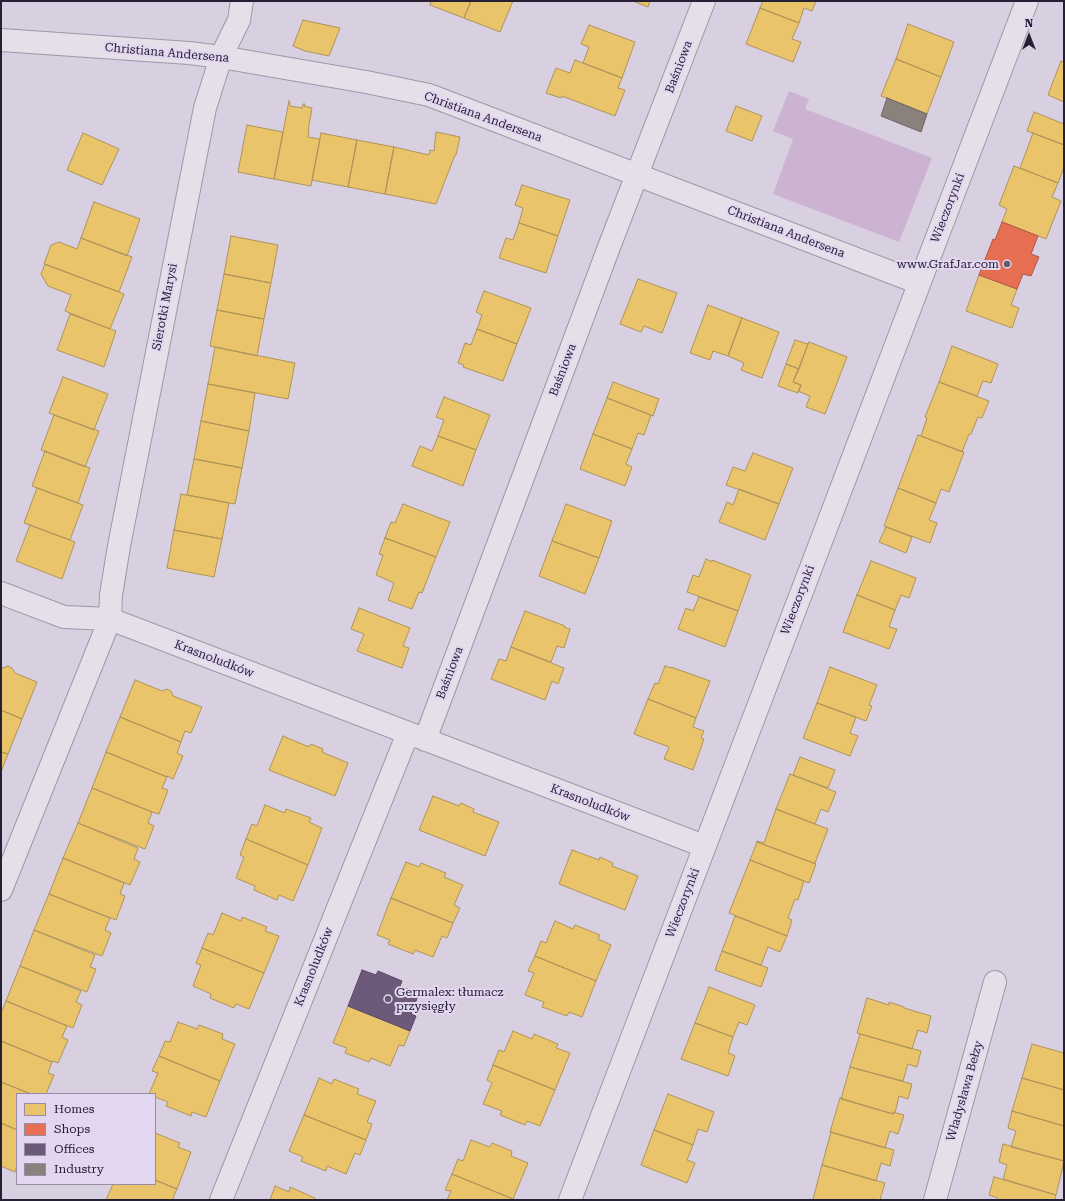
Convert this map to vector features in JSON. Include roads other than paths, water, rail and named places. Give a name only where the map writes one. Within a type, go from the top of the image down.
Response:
[{"type":"street","name":"Sierotki Marysi","points":[[110,619],[111,596],[119,546],[205,108],[221,57],[239,20],[242,1]]},
{"type":"street","name":"Baśniowa","points":[[417,736],[704,1]]},
{"type":"street","name":"Wieczorynki","points":[[570,1200],[1027,1]]},
{"type":"street","name":"Christiana Andersena","points":[[1,40],[189,53],[221,57],[366,82],[429,95],[919,283]]},
{"type":"street","name":"Krasnoludków","points":[[1,593],[64,617],[110,619],[704,846]]},
{"type":"street","points":[[1,890],[110,619]]},
{"type":"street","name":"Krasnoludków","points":[[221,1200],[417,736]]},
{"type":"street","name":"Władysława Bełzy","points":[[935,1200],[995,982]]},
{"type":"place","name":"www.GrafJar.com","points":[[1007,264]]},
{"type":"place","name":"Germalex: tłumacz przysięgły","points":[[388,999]]}]
